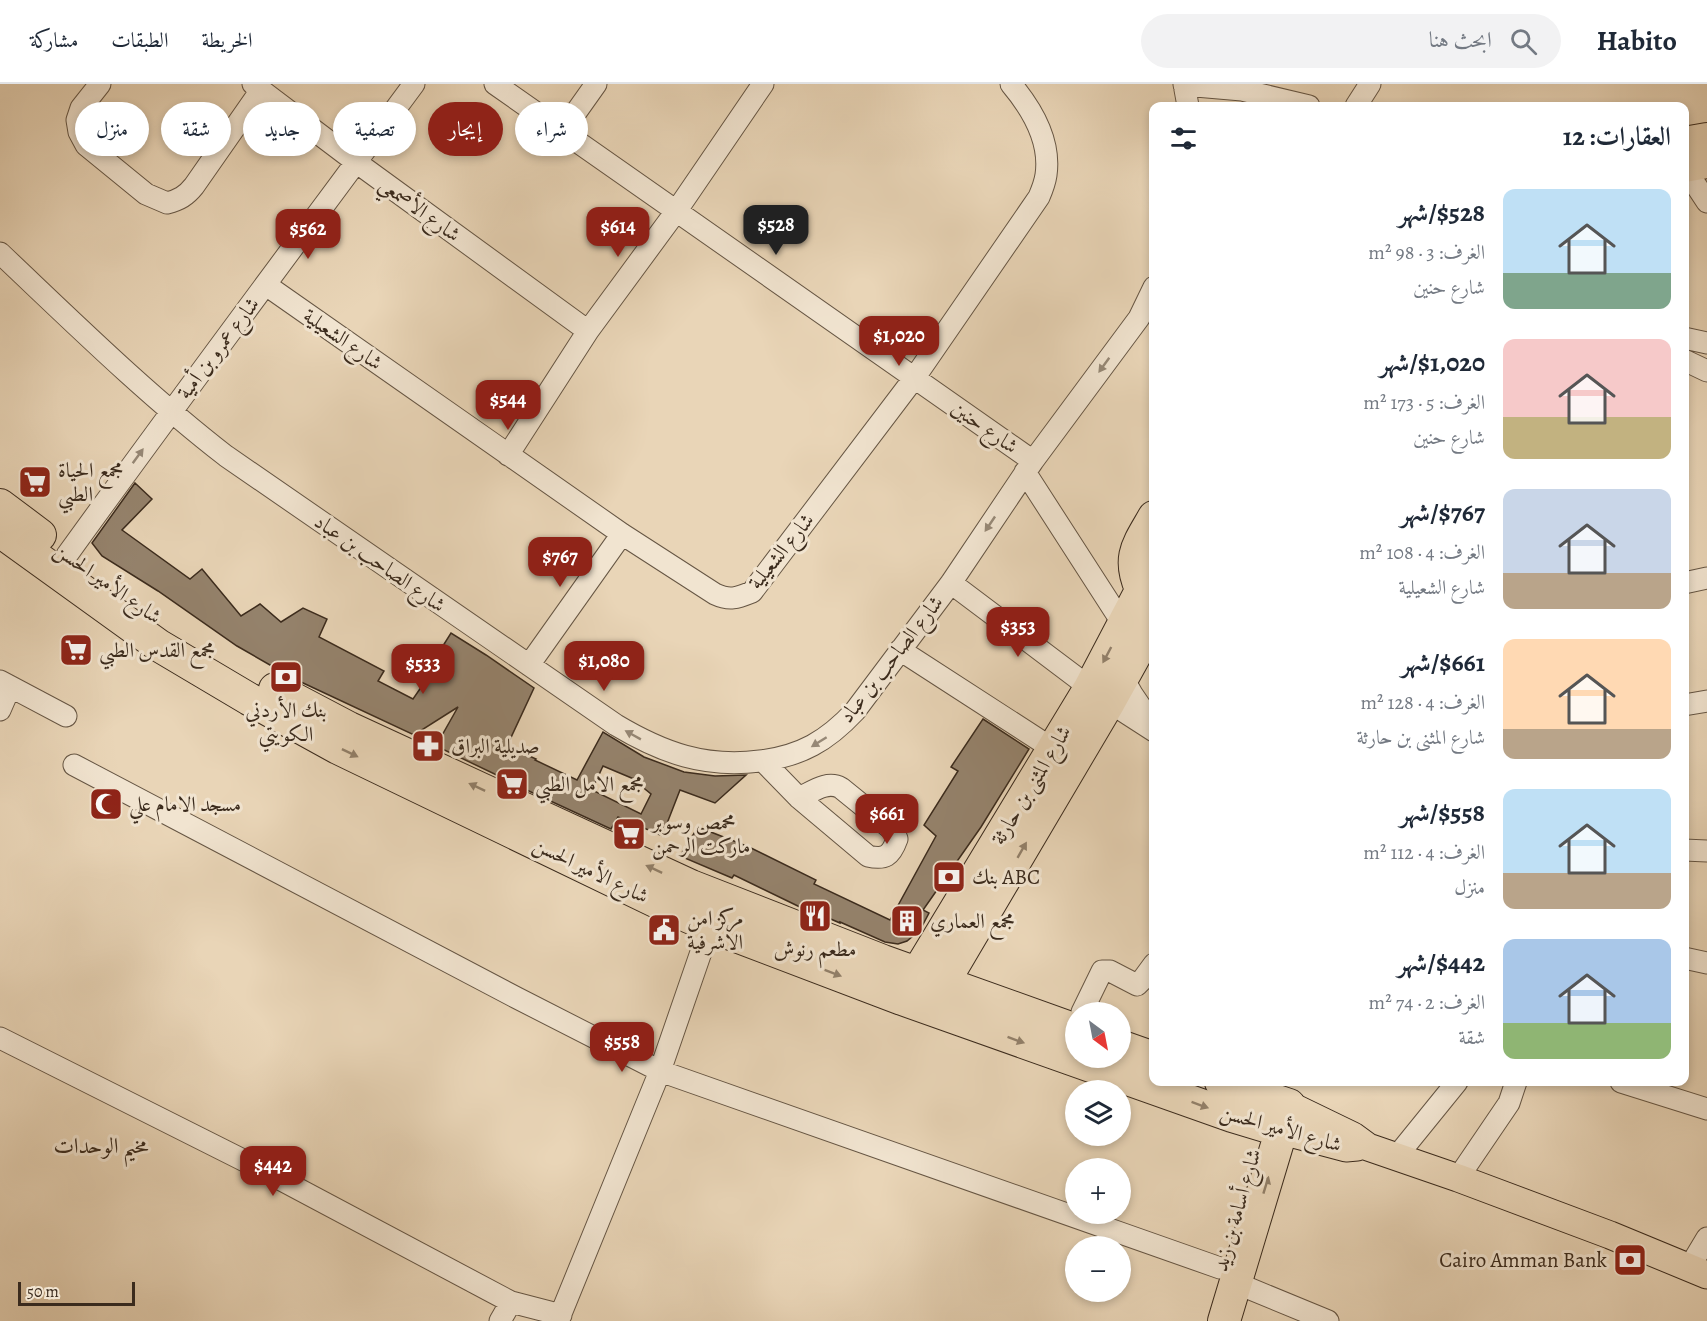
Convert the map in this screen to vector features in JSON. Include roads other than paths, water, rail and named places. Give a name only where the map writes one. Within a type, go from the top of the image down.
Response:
[{"type":"highway","points":[[1689,142],[1707,139]]},
{"type":"highway","points":[[1689,166],[1707,162]]},
{"type":"highway","name":"شارع الأمير الحسن","points":[[0,506],[110,588],[232,666],[685,899],[710,926],[923,991],[1149,1078]]},
{"type":"highway","points":[[1147,578],[1136,578],[1134,565],[1135,553],[1149,526]]},
{"type":"highway","name":"شارع الأمير الحسن","points":[[0,531],[158,645],[338,748],[685,899],[884,961],[923,991],[987,998],[1065,1021]]},
{"type":"highway","name":"شارع المثنى بن حارثة","points":[[923,991],[1107,689],[1138,622],[1147,578]]},
{"type":"highway","name":"شارع المثنى بن حارثة","points":[[950,945],[1053,749],[1107,689]]},
{"type":"highway","points":[[884,961],[896,960],[950,945],[987,998]]},
{"type":"highway","points":[[1131,1050],[1149,1056]]},
{"type":"highway","name":"شارع الأمير الحسن","points":[[1170,1086],[1264,1122]]},
{"type":"highway","name":"شارع الأمير الحسن","points":[[1225,1086],[1264,1122]]},
{"type":"highway","name":"شارع أسامة بن زيد","points":[[1224,1321],[1228,1276],[1264,1122]]},
{"type":"highway","name":"شارع أسامة بن زيد","points":[[1203,1321],[1228,1276]]},
{"type":"main road","name":"شارع الأمير الحسن","points":[[1264,1122],[1346,1149],[1368,1147],[1396,1156],[1610,1235],[1698,1271]]},
{"type":"street","points":[[100,84],[81,108],[77,120],[82,139],[86,145],[146,194],[167,203],[180,200],[188,194],[257,87]]},
{"type":"street","name":"شارع عمرو بن أمية","points":[[67,555],[170,411],[414,84]]},
{"type":"street","name":"شارع حنين","points":[[495,84],[520,102]]},
{"type":"street","points":[[583,102],[596,84]]},
{"type":"street","points":[[508,455],[588,331],[677,210],[763,84]]},
{"type":"street","name":"شارع الشعيلية","points":[[266,285],[622,534],[724,598],[741,596],[752,592],[915,377],[1039,197],[1046,176],[1047,155],[1042,134],[1031,111],[1011,84]]},
{"type":"street","points":[[1359,102],[1370,84]]},
{"type":"street","points":[[1187,102],[1184,85],[1244,87],[1295,102]]},
{"type":"street","name":"شارع الأصمعي","points":[[257,87],[588,331]]},
{"type":"street","name":"شارع حنين","points":[[588,150],[915,377],[1029,467]]},
{"type":"street","points":[[1689,175],[1707,202]]},
{"type":"street","name":"شارع الصاحب بن عباد","points":[[0,253],[136,381],[226,456],[616,725],[680,756],[712,763],[762,761],[798,753],[828,736],[855,711],[951,582],[1029,467],[1146,324]]},
{"type":"street","points":[[1689,339],[1707,343]]},
{"type":"street","points":[[1689,362],[1707,371]]},
{"type":"street","points":[[1029,467],[1138,622]]},
{"type":"street","points":[[529,665],[622,534]]},
{"type":"street","points":[[1689,582],[1707,578]]},
{"type":"street","points":[[951,582],[1107,689],[1149,727]]},
{"type":"street","points":[[900,651],[1053,749]]},
{"type":"street","points":[[0,710],[5,684],[66,716]]},
{"type":"street","points":[[1107,689],[1137,702],[1149,718]]},
{"type":"street","points":[[1689,704],[1707,700]]},
{"type":"street","points":[[762,761],[799,798]]},
{"type":"street","points":[[74,765],[660,1071],[1228,1276],[1321,1320]]},
{"type":"street","points":[[1689,850],[1707,851]]},
{"type":"street","points":[[0,1038],[255,1166],[511,1302],[560,1318],[660,1071],[710,926]]},
{"type":"street","points":[[1689,959],[1707,963]]},
{"type":"street","points":[[1088,1002],[1102,971],[1110,971],[1137,984],[1149,971]]},
{"type":"street","points":[[1396,1156],[1454,1086]]},
{"type":"street","points":[[1458,1178],[1509,1103],[1515,1086]]},
{"type":"street","points":[[1634,1086],[1707,1109]]},
{"type":"street","points":[[1698,1271],[1707,1238]]},
{"type":"street","points":[[500,1321],[511,1302]]},
{"type":"place","name":"مجمع الحياة الطبي","points":[[35,482]]},
{"type":"place","name":"مجمع القدس الطبي","points":[[76,650]]},
{"type":"place","name":"بنك الأردني الكويتي","points":[[286,677]]},
{"type":"place","name":"صديلية البراق","points":[[428,746]]},
{"type":"place","name":"مجمع الامل الطبي","points":[[512,784]]},
{"type":"place","name":"مسجد الامام علي","points":[[106,804]]},
{"type":"place","name":"محمص وسوبر ماركت الرحمن","points":[[629,834]]},
{"type":"place","name":"بنك ABC","points":[[949,877]]},
{"type":"place","name":"مطعم رنوش","points":[[815,916]]},
{"type":"place","name":"مجمع العماري","points":[[907,921]]},
{"type":"place","name":"مركز امن الاشرفية","points":[[664,930]]},
{"type":"place","name":"Cairo Amman Bank","points":[[1630,1260]]},
{"type":"district","name":"مخيم الوحدات","points":[[101,1146]]}]
